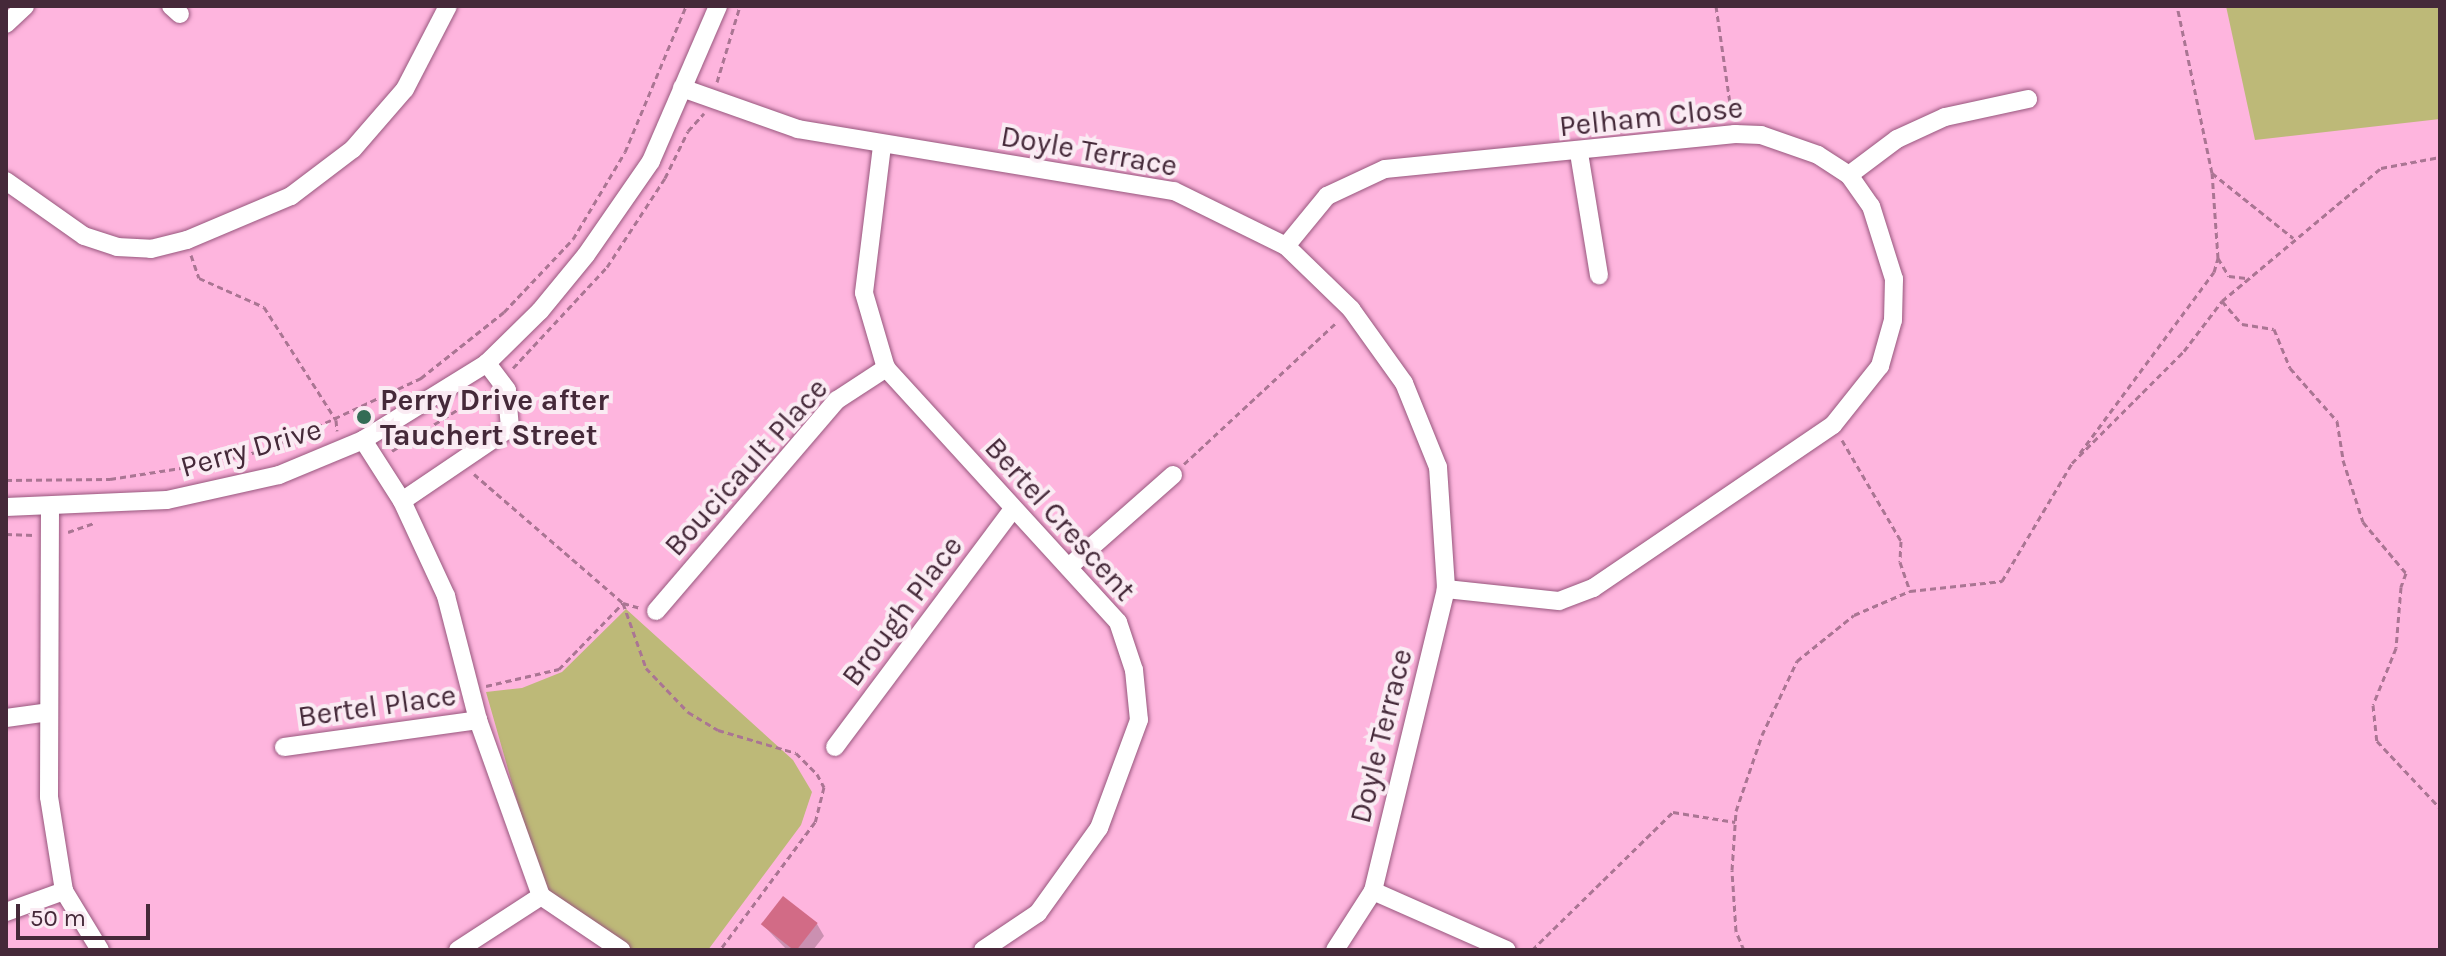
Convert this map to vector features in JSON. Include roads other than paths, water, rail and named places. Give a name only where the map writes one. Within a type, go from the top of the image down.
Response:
[{"type":"street","points":[[6,181],[84,236],[117,247],[151,249],[187,240],[291,196],[353,149],[405,89],[448,6]]},
{"type":"street","name":"Perry Drive","points":[[6,507],[129,505],[220,490],[279,475],[363,440],[487,363],[540,311],[586,255],[651,161],[718,6]]},
{"type":"street","points":[[6,24],[20,8]]},
{"type":"street","name":"Doyle Terrace","points":[[682,88],[798,129],[882,146],[1174,191],[1234,216],[1286,246],[1351,309],[1404,383],[1438,467],[1446,589],[1373,891],[1335,950]]},
{"type":"street","points":[[1446,589],[1543,601],[1593,588],[1833,425],[1880,366],[1893,320],[1894,279],[1885,241],[1849,175],[1897,139],[1945,117],[2028,99]]},
{"type":"street","name":"Pelham Close","points":[[1286,246],[1327,196],[1385,169],[1579,153],[1735,134],[1788,142],[1849,175]]},
{"type":"street","name":"Bertel Crescent","points":[[882,146],[864,293],[886,368],[1013,509],[1071,565],[1118,622],[1134,670],[1139,720],[1099,828],[1038,913],[983,950]]},
{"type":"street","points":[[1579,153],[1599,275]]},
{"type":"street","points":[[402,501],[510,428],[511,404],[487,363]]},
{"type":"street","name":"Boucicault Place","points":[[656,611],[837,400],[886,368]]},
{"type":"street","points":[[363,440],[402,501],[446,596],[478,720],[541,896],[621,950]]},
{"type":"street","points":[[1071,565],[1173,475]]},
{"type":"street","points":[[50,507],[49,797],[64,891],[100,950]]},
{"type":"street","name":"Brough Place","points":[[835,747],[1013,509]]},
{"type":"street","points":[[6,718],[49,712]]},
{"type":"street","name":"Bertel Place","points":[[284,747],[478,720]]},
{"type":"street","points":[[6,912],[64,891]]},
{"type":"street","points":[[1373,891],[1507,950]]},
{"type":"street","points":[[458,950],[541,896]]},
{"type":"place","name":"Perry Drive after Tauchert Street","points":[[364,417]]}]
